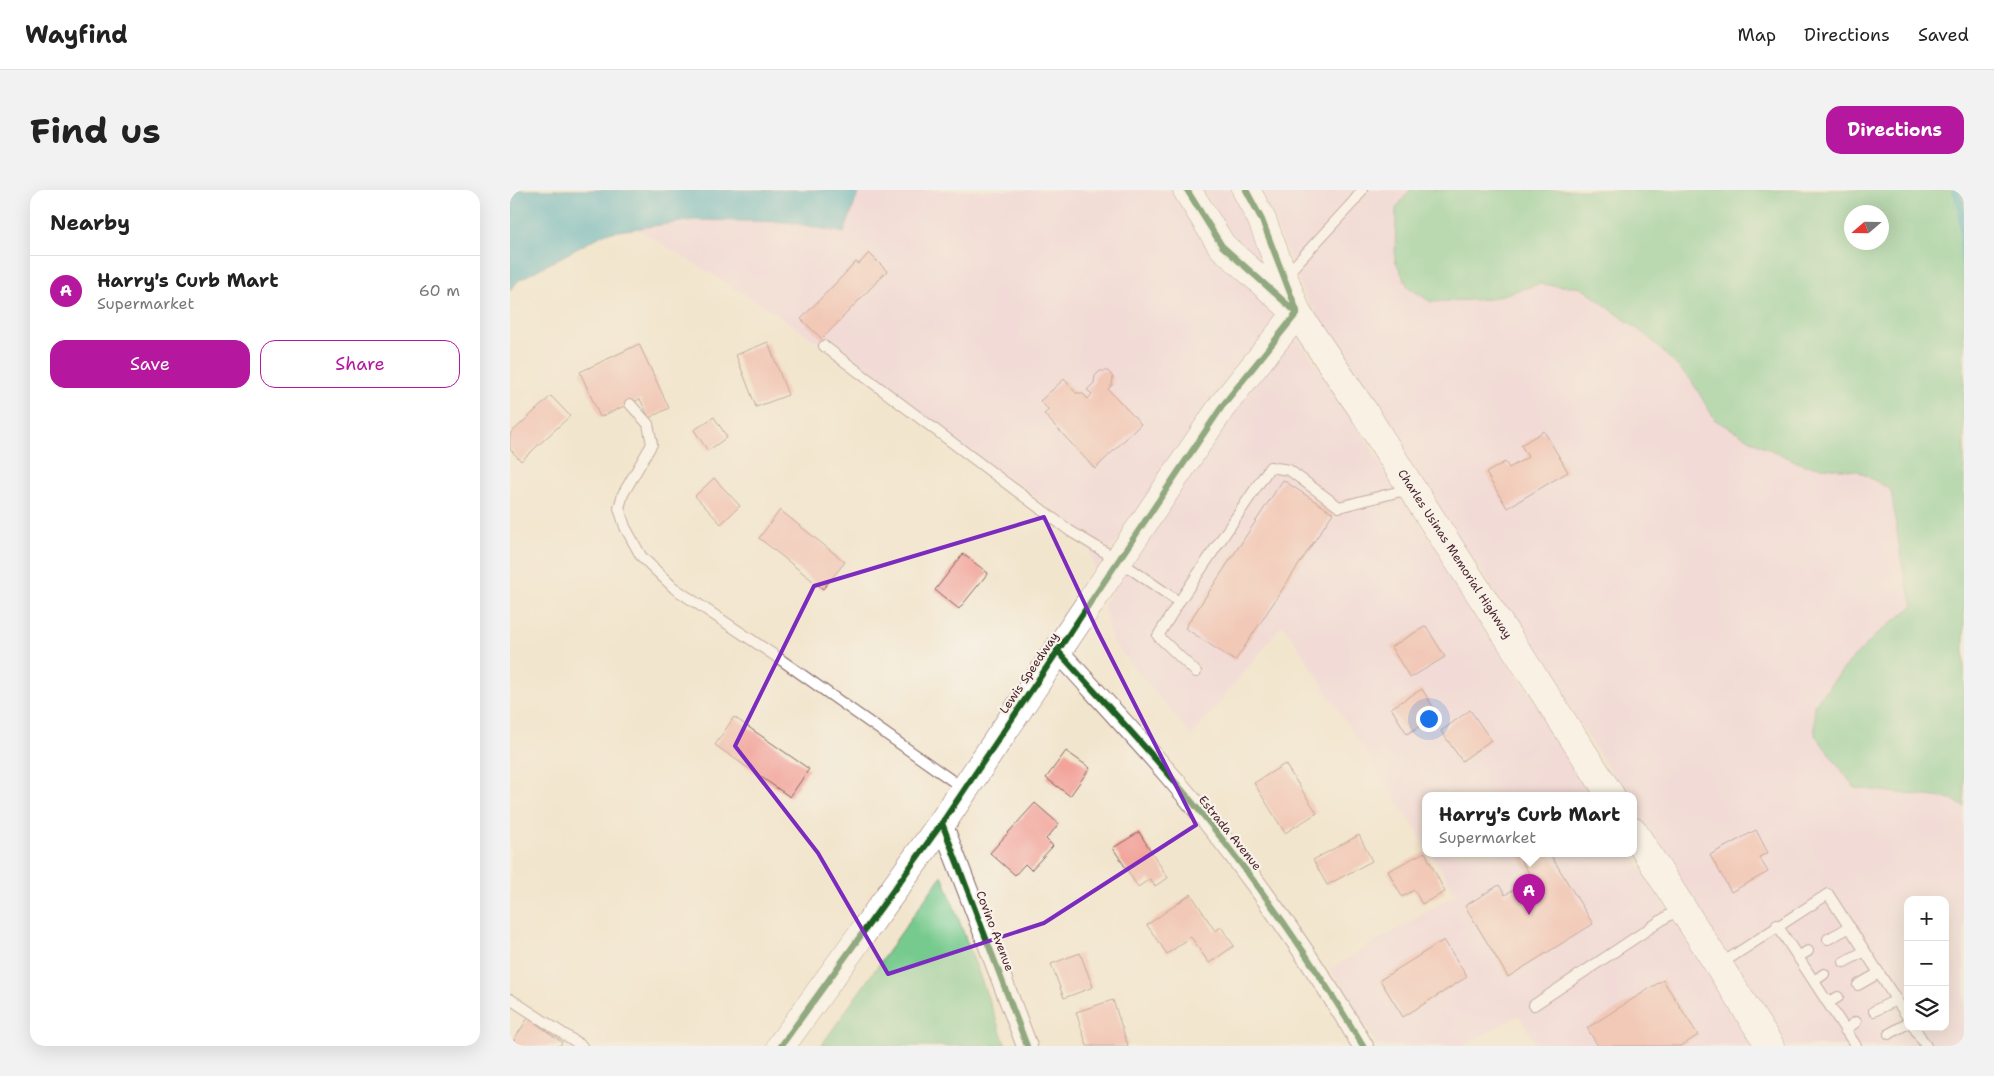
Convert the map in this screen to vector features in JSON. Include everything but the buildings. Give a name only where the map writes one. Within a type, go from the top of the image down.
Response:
[{"type":"main road","name":"Charles Usinas Memorial Highway","points":[[1187,190],[1222,246],[1298,313]]},
{"type":"main road","name":"Charles Usinas Memorial Highway","points":[[1246,190],[1262,220],[1298,313],[1364,412],[1411,489],[1608,792]]},
{"type":"main road","name":"Lewis Speedway","points":[[781,1046],[942,824],[1223,405],[1298,313]]},
{"type":"main road","points":[[1637,837],[1770,1046]]},
{"type":"street","name":"Estrada Avenue","points":[[1057,650],[1150,752],[1238,859],[1285,925],[1363,1046]]},
{"type":"street","name":"Covino Avenue","points":[[942,824],[1027,1046]]},
{"type":"lane","points":[[1284,277],[1362,190]]},
{"type":"lane","points":[[824,346],[1062,525],[1118,560],[1179,602]]},
{"type":"lane","points":[[630,404],[648,424],[652,444],[623,494],[619,508],[626,527],[641,556],[674,588],[777,657],[964,790]]},
{"type":"lane","points":[[1196,672],[1158,636],[1270,467],[1290,470],[1339,507],[1411,489]]},
{"type":"lane","points":[[1718,966],[1777,925],[1828,894],[1904,1012]]},
{"type":"lane","points":[[1534,1005],[1681,908]]},
{"type":"lane","points":[[1777,925],[1856,1046]]},
{"type":"lane","points":[[1828,939],[1850,927]]},
{"type":"lane","points":[[1798,958],[1808,951]]},
{"type":"lane","points":[[1844,962],[1865,951]]},
{"type":"lane","points":[[1858,985],[1879,973]]},
{"type":"lane","points":[[1814,982],[1824,974]]},
{"type":"lane","points":[[1828,1003],[1838,997]]},
{"type":"lane","points":[[510,999],[582,1046]]},
{"type":"lane","points":[[1874,1011],[1896,1000]]},
{"type":"lane","points":[[1845,1030],[1856,1022]]},
{"type":"lane","points":[[1889,1034],[1904,1025]]},
{"type":"lane","points":[[1916,1031],[1925,1046]]},
{"type":"highlighted area","points":[[1044,517],[1097,630],[1196,825],[1044,923],[888,974],[818,853],[735,746],[814,586]]},
{"type":"shaded area","points":[[858,190],[1172,190],[1210,253],[1280,315],[1095,572],[1086,533],[777,314],[636,228],[694,220],[788,222],[844,233]]},
{"type":"shaded area","points":[[1203,190],[1231,190],[1250,225],[1266,268],[1233,238]]},
{"type":"shaded area","points":[[1261,190],[1410,190],[1396,208],[1489,299],[1539,284],[1582,288],[1648,337],[1691,380],[1715,420],[1760,445],[1804,465],[1858,471],[1891,490],[1902,564],[1913,606],[1876,635],[1855,788],[1952,799],[1964,807],[1964,1046],[1786,1046],[1637,813],[1637,792],[1623,792],[1421,480],[1369,395],[1314,314],[1316,310],[1309,305]]},
{"type":"shaded area","points":[[1296,335],[1352,418],[1592,792],[1422,792],[1422,839],[1283,624],[1192,736],[1112,641],[1103,604],[1233,411]]},
{"type":"shaded area","points":[[1433,857],[1633,857],[1754,1046],[1537,1046],[1519,1015],[1463,1046],[1378,1046],[1330,969],[1457,894]]},
{"type":"green space","points":[[1410,190],[1964,190],[1964,807],[1952,799],[1855,788],[1815,735],[1814,705],[1850,661],[1876,635],[1913,606],[1902,564],[1891,490],[1858,471],[1804,465],[1760,445],[1715,420],[1691,380],[1648,337],[1582,288],[1539,284],[1489,299],[1431,302],[1408,287],[1395,260],[1396,208]]},
{"type":"green space","points":[[942,875],[1006,1046],[821,1046]]},
{"type":"water","points":[[510,190],[859,191],[844,233],[788,222],[694,220],[606,233],[519,280],[510,291]]},
{"type":"waterway","points":[[1955,190],[1961,206],[1964,266]]},
{"type":"cycle path","points":[[1187,190],[1222,246],[1297,313]]},
{"type":"cycle path","points":[[1246,190],[1262,220],[1297,311]]},
{"type":"cycle path","points":[[781,1046],[942,823],[1223,405],[1297,313]]},
{"type":"cycle path","points":[[1057,650],[1150,753],[1255,882],[1319,975],[1363,1046]]},
{"type":"cycle path","points":[[942,823],[1027,1046]]},
{"type":"place","name":"Harry's Curb Mart","points":[[1529,915]]}]
